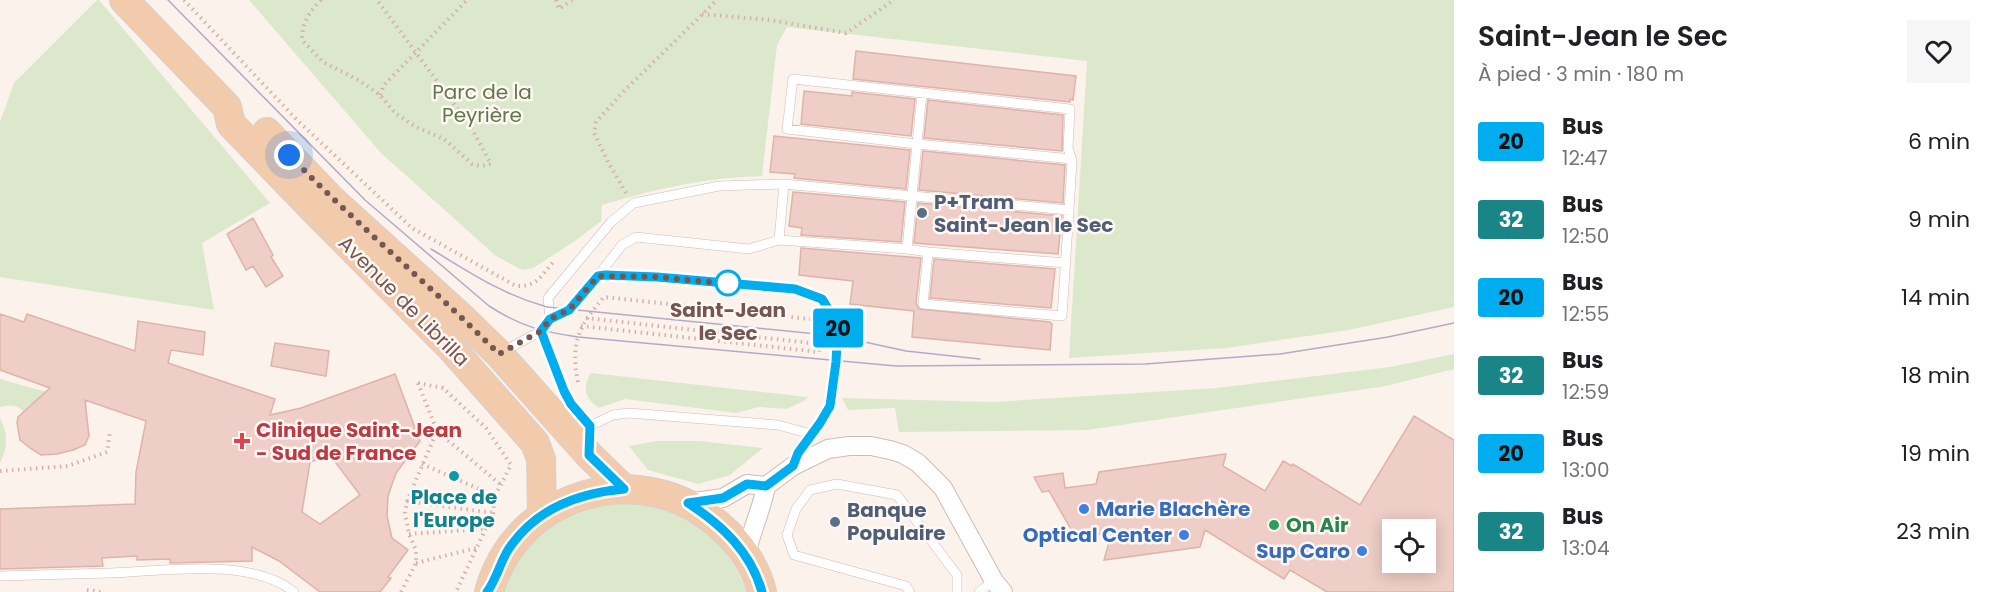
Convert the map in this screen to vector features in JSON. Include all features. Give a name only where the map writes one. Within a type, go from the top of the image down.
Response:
[{"type":"main road","name":"Avenue de Librilla","points":[[124,0],[227,106],[246,111],[331,199],[460,315],[499,354],[589,455],[624,489]]},
{"type":"main road","name":"Avenue de Librilla","points":[[227,106],[231,124],[474,373],[534,443],[541,459],[542,515]]},
{"type":"main road","points":[[474,373],[499,354]]},
{"type":"main road","points":[[481,586],[524,530],[542,515],[567,501],[595,492],[624,489],[657,492],[688,503],[711,517],[746,555],[764,591]]},
{"type":"street","points":[[688,503],[723,498],[747,484],[766,486],[793,466],[828,449],[871,446],[903,454],[918,463],[943,488],[999,587]]},
{"type":"street","points":[[746,555],[750,535],[764,501],[766,486]]},
{"type":"lane","points":[[928,252],[923,304],[1062,315],[1072,159],[1068,148],[1070,109],[793,79],[787,129],[1072,159]]},
{"type":"lane","points":[[907,249],[922,93]]},
{"type":"lane","points":[[780,240],[784,184]]},
{"type":"lane","points":[[550,319],[548,298],[611,222],[634,203],[718,186],[784,184],[1070,210]]},
{"type":"lane","points":[[499,354],[541,331],[550,319],[569,310],[622,245],[636,237],[749,249],[780,240],[1066,263]]},
{"type":"lane","points":[[598,276],[657,277],[795,289],[822,299],[838,324],[830,406],[798,453],[793,466]]},
{"type":"lane","points":[[541,331],[564,391],[571,404],[590,426],[589,455]]},
{"type":"lane","points":[[590,426],[613,415],[629,412],[778,425],[811,434]]},
{"type":"lane","points":[[910,592],[906,586],[794,555],[787,535],[796,509],[810,490],[837,484],[897,495],[957,574],[957,592]]},
{"type":"lane","points":[[0,576],[208,568],[254,574],[285,585],[294,592]]},
{"type":"lane","points":[[979,592],[999,587]]},
{"type":"path","points":[[183,0],[297,120],[412,228],[516,286],[534,284],[555,261]]},
{"type":"path","points":[[321,0],[302,27],[302,40],[323,62],[360,81],[380,95],[395,113],[416,127],[444,139],[472,164],[480,166],[491,164],[471,127],[377,0]]},
{"type":"path","points":[[380,95],[384,85],[467,0]]},
{"type":"path","points":[[556,0],[559,9],[572,0]]},
{"type":"path","points":[[634,203],[609,164],[594,133],[596,122],[623,92],[717,0]]},
{"type":"path","points":[[702,14],[770,20],[846,33],[894,0]]},
{"type":"path","points":[[579,382],[575,366],[576,345],[581,326],[585,318],[604,297],[823,321],[822,328]]},
{"type":"path","points":[[585,318],[820,344]]},
{"type":"path","points":[[581,326],[819,352],[821,335]]},
{"type":"path","points":[[459,592],[484,529],[493,513],[495,496],[501,485],[511,465],[486,428],[443,388],[418,383],[437,431],[501,485]]},
{"type":"path","points":[[401,592],[416,563],[416,549],[409,534],[405,513],[407,501],[437,431]]},
{"type":"path","points":[[0,471],[68,466],[93,458],[107,452],[110,432]]},
{"type":"path","points":[[421,464],[495,496]]},
{"type":"path","points":[[407,501],[493,513]]},
{"type":"path","points":[[409,534],[484,529]]},
{"type":"path","points":[[459,592],[481,586],[486,542]]},
{"type":"path","points":[[416,563],[476,548]]},
{"type":"green space","points":[[97,0],[270,203],[202,243],[214,310],[0,277],[0,122],[14,83]]},
{"type":"green space","name":"Parc de la Peyrière","points":[[249,0],[1454,0],[1454,307],[1349,330],[1226,348],[1069,358],[1087,61],[787,27],[777,45],[762,176],[681,185],[602,205],[601,221],[533,268],[522,270],[496,256],[381,153]]},
{"type":"green space","points":[[1454,354],[1454,369],[1386,386],[1087,430],[899,432],[895,408],[848,410],[842,398],[993,402],[1217,388],[1390,367]]},
{"type":"green space","points":[[591,373],[808,397],[787,409],[759,407],[736,413],[625,399],[599,408],[590,400],[586,392],[586,383]]},
{"type":"green space","points":[[0,379],[68,398],[31,404],[23,411],[18,407],[0,407]]},
{"type":"green space","points":[[0,418],[6,440],[0,463]]},
{"type":"green space","points":[[657,441],[699,441],[763,448],[730,475],[698,484],[648,470],[629,446]]},
{"type":"green space","name":"Place de l'Europe","points":[[618,502],[662,509],[698,526],[726,553],[747,592],[503,592],[514,565],[525,549],[547,528],[574,514]]},
{"type":"building","points":[[856,51],[1076,76],[1073,100],[1070,99],[1070,102],[853,79]]},
{"type":"building","points":[[804,91],[852,96],[852,92],[915,99],[911,136],[801,124]]},
{"type":"building","points":[[928,100],[1063,115],[1062,151],[924,138]]},
{"type":"building","points":[[774,136],[910,150],[906,189],[794,178],[795,174],[770,172]]},
{"type":"building","points":[[923,151],[1065,165],[1063,203],[919,190]]},
{"type":"building","points":[[793,192],[905,202],[901,242],[801,235],[802,228],[789,226]]},
{"type":"building","points":[[918,203],[1062,216],[1058,254],[914,243]]},
{"type":"building","points":[[253,218],[273,255],[271,257],[283,276],[266,287],[253,266],[246,270],[227,234]]},
{"type":"building","points":[[801,248],[921,258],[916,303],[919,309],[1050,322],[1052,324],[1050,350],[912,337],[914,311],[850,304],[853,281],[799,275]]},
{"type":"building","points":[[934,259],[1055,269],[1051,308],[930,298]]},
{"type":"building","points":[[0,314],[24,322],[27,314],[135,351],[138,321],[205,332],[203,355],[171,350],[168,363],[275,399],[270,415],[301,408],[395,374],[420,441],[396,473],[388,496],[387,516],[392,538],[408,550],[380,592],[320,592],[279,561],[252,547],[252,561],[170,563],[170,559],[137,560],[137,556],[102,558],[103,566],[0,569],[0,509],[135,504],[136,472],[146,421],[85,400],[89,436],[85,445],[57,454],[41,455],[20,440],[17,423],[18,417],[50,388],[0,370]],"holes":[[[330,455],[360,495],[320,524],[302,512],[310,462]]]},
{"type":"building","points":[[275,343],[329,351],[326,376],[271,366]]},
{"type":"building","points":[[1414,416],[1454,440],[1454,592],[1327,592],[1290,570],[1284,579],[1205,530],[1200,547],[1104,560],[1112,532],[1076,538],[1049,491],[1042,492],[1034,477],[1063,473],[1065,488],[1096,484],[1099,472],[1226,454],[1223,466],[1265,491],[1283,461],[1292,466],[1293,464],[1360,505]]},
{"type":"tram line","points":[[168,0],[365,200],[489,306],[511,319],[542,330],[578,337],[896,366],[1145,364],[1280,354],[1388,337],[1454,323]]},
{"type":"tram line","points":[[431,249],[501,289],[547,307],[837,336],[906,351],[980,359]]},
{"type":"bus line","name":"20","points":[[487,592],[509,548],[524,530],[542,515],[567,501],[595,492],[624,489],[589,455],[590,426],[571,404],[564,391],[541,331],[550,319],[569,310],[598,276],[605,275],[657,277],[795,289],[822,299],[838,324],[830,406],[798,453],[793,466],[766,486],[747,484],[723,498],[688,503],[711,517],[730,535],[746,555],[762,592]]},
{"type":"place","name":"P+Tram Saint-Jean le Sec","points":[[922,213]]},
{"type":"place","name":"Saint-Jean le Sec","points":[[728,283]]},
{"type":"place","name":"Clinique Saint-Jean - Sud de France","points":[[242,441]]},
{"type":"place","name":"Place de l'Europe","points":[[454,476]]},
{"type":"place","name":"Marie Blachère","points":[[1084,509]]},
{"type":"place","name":"Banque Populaire","points":[[835,522]]},
{"type":"place","name":"On Air","points":[[1274,525]]},
{"type":"place","name":"Optical Center","points":[[1184,535]]},
{"type":"place","name":"Sup Caro","points":[[1362,551]]},
{"type":"route","points":[[289,155],[331,199],[460,315],[499,354],[541,331],[550,319],[569,310],[598,276],[645,276],[730,284],[728,283]]}]
